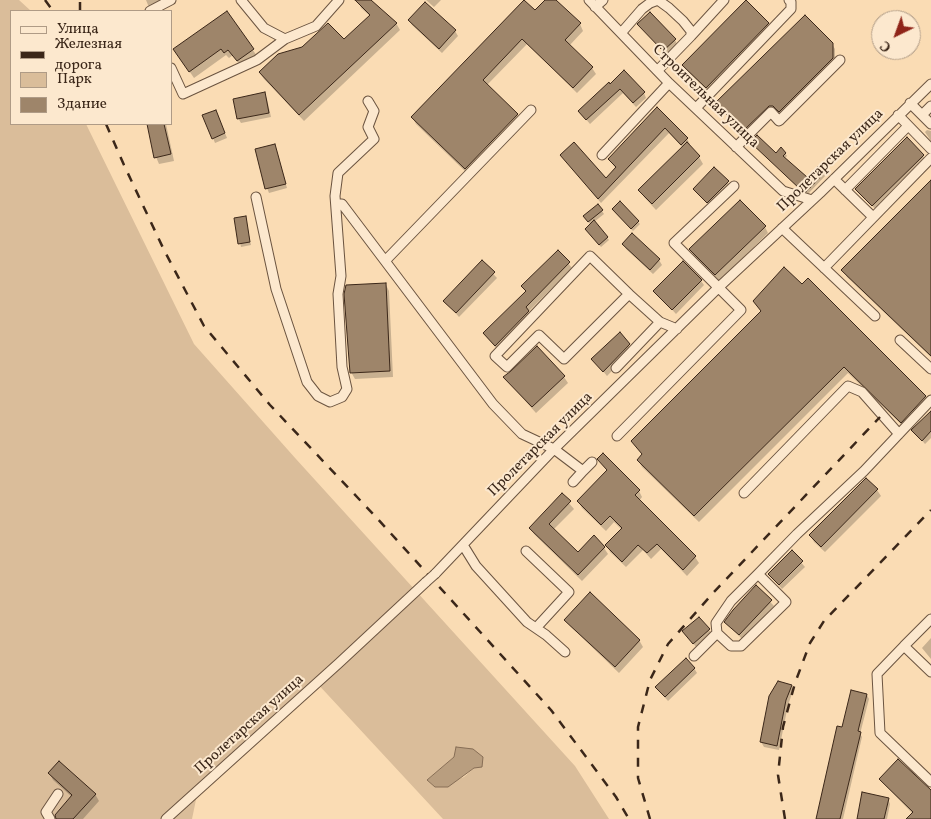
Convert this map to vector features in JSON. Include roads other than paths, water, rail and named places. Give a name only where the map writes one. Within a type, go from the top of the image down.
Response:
[{"type":"street","points":[[152,10],[171,0]]},
{"type":"street","points":[[241,0],[264,28],[285,39]]},
{"type":"street","points":[[172,70],[183,94],[257,60],[285,39],[316,26],[339,0]]},
{"type":"street","name":"Строительная улица","points":[[588,0],[670,83],[783,191],[812,200]]},
{"type":"street","points":[[596,7],[603,0]]},
{"type":"street","points":[[622,32],[642,9],[658,0],[683,21],[691,31],[691,36]]},
{"type":"street","points":[[659,69],[724,0]]},
{"type":"street","points":[[697,107],[791,9],[791,2],[788,0]]},
{"type":"street","points":[[736,147],[771,112],[779,121],[840,60]]},
{"type":"street","points":[[602,155],[670,83]]},
{"type":"street","name":"Пролетарская улица","points":[[166,819],[435,574],[554,449],[719,287],[931,84]]},
{"type":"street","points":[[256,197],[276,289],[307,382],[318,396],[330,402],[342,397],[347,389],[342,367],[338,294],[341,276],[335,196],[338,173],[374,139],[368,127],[374,111],[368,101]]},
{"type":"street","points":[[910,103],[931,124]]},
{"type":"street","points":[[922,115],[931,106]]},
{"type":"street","points":[[385,261],[531,110]]},
{"type":"street","points":[[898,115],[931,148]]},
{"type":"street","points":[[845,190],[908,126]]},
{"type":"street","points":[[869,144],[880,155]]},
{"type":"street","points":[[824,268],[931,158]]},
{"type":"street","points":[[834,178],[873,217]]},
{"type":"street","points":[[618,436],[741,310],[674,243],[734,186]]},
{"type":"street","points":[[336,204],[342,204],[492,404],[522,434],[554,449],[583,471]]},
{"type":"street","points":[[782,228],[875,316]]},
{"type":"street","points":[[629,294],[564,359],[539,334],[506,367],[495,356],[590,256],[660,322],[678,329]]},
{"type":"street","points":[[616,368],[660,322]]},
{"type":"street","points":[[900,340],[931,369]]},
{"type":"street","points":[[744,494],[848,386],[862,392],[899,434]]},
{"type":"street","points":[[758,574],[786,602],[741,646],[731,646],[717,633],[716,623],[731,601],[758,574],[864,471],[931,400]]},
{"type":"street","points":[[573,482],[592,462]]},
{"type":"street","points":[[463,545],[476,566],[527,622],[546,635],[565,652]]},
{"type":"street","points":[[526,551],[569,592],[536,628]]},
{"type":"street","points":[[931,619],[877,674],[880,733],[931,782]]},
{"type":"street","points":[[694,656],[717,633]]},
{"type":"street","points":[[904,646],[931,672]]},
{"type":"street","points":[[50,819],[46,812],[58,794]]},
{"type":"railway","points":[[45,0],[52,10]]},
{"type":"railway","points":[[80,0],[80,10]]},
{"type":"railway","points":[[106,125],[164,250],[204,326],[270,405],[375,516],[551,710],[616,797],[629,819]]},
{"type":"railway","points":[[650,819],[638,778],[638,727],[650,680],[668,644],[714,592],[880,417]]},
{"type":"railway","points":[[785,819],[778,775],[783,727],[795,683],[810,643],[824,621],[931,510]]}]
